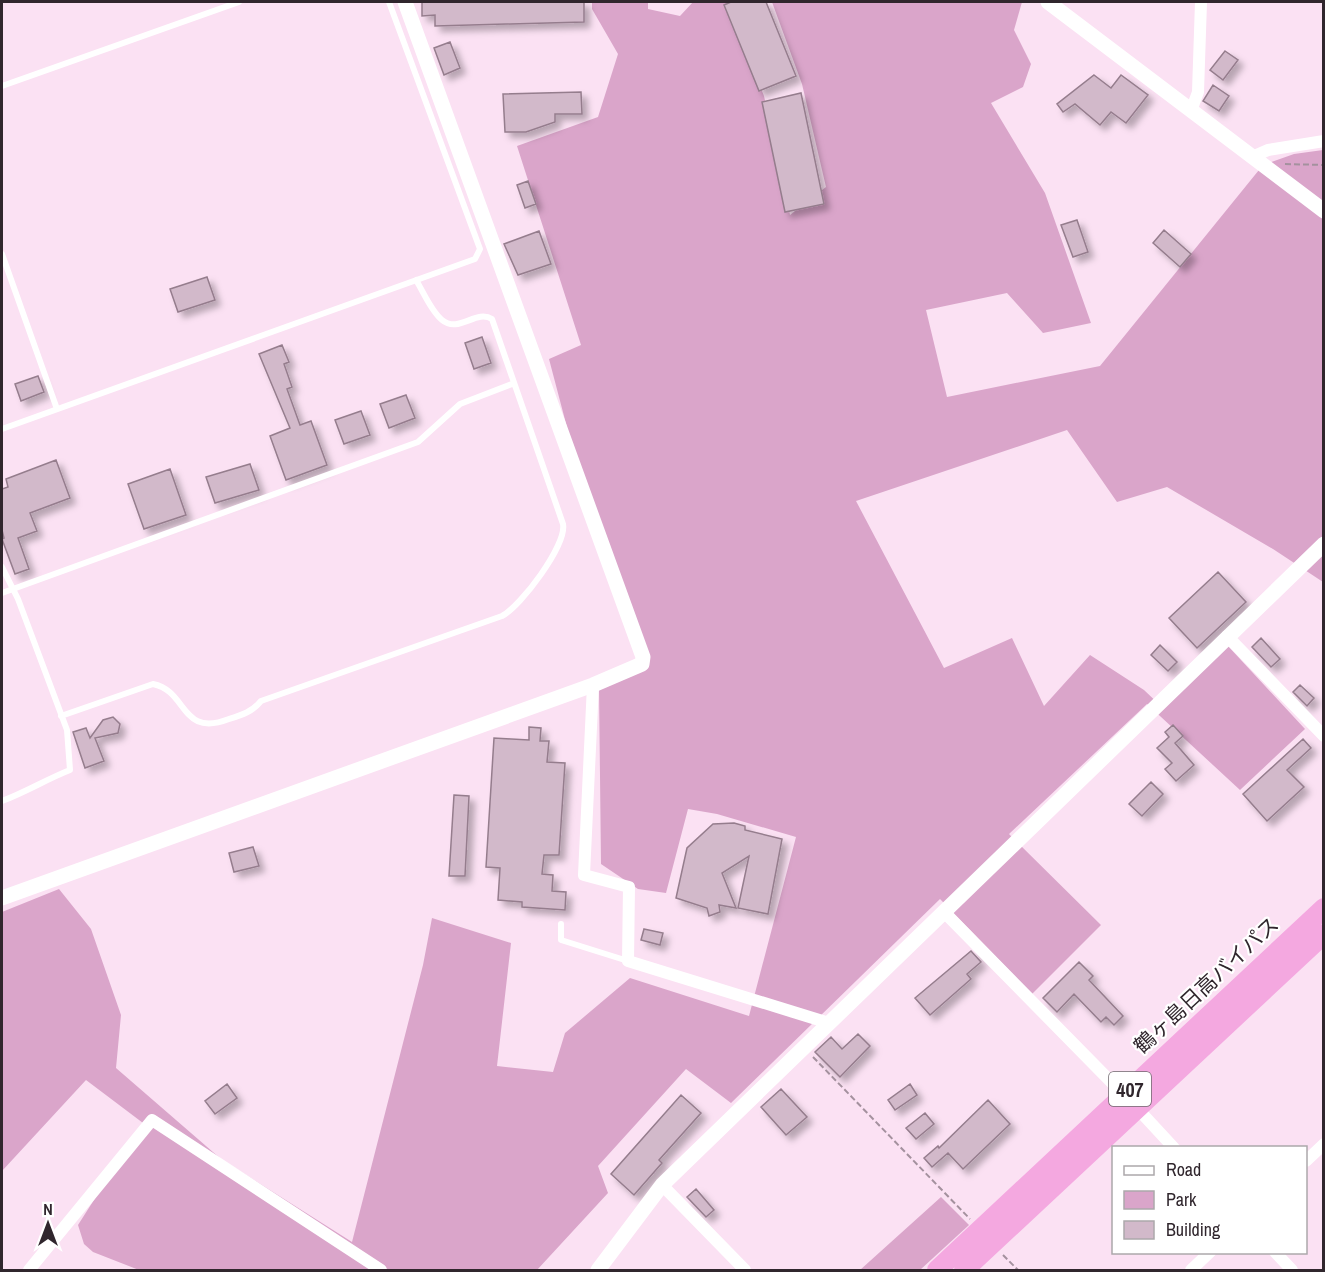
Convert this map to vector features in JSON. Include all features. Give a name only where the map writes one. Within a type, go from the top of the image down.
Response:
[{"type":"highway","name":"鶴ヶ島日高バイパス","points":[[937,1270],[986,1237],[1130,1102],[1323,908]]},
{"type":"highway","name":"鶴ヶ島日高バイパス","points":[[1130,1102],[1323,934]]},
{"type":"highway","name":"鶴ヶ島日高バイパス","points":[[964,1270],[986,1237]]},
{"type":"street","points":[[2,897],[593,685],[636,669],[642,664],[643,657],[405,2]]},
{"type":"street","points":[[1048,2],[1323,211]]},
{"type":"street","points":[[1191,111],[1198,92],[1201,2]]},
{"type":"street","points":[[1252,157],[1268,150],[1323,141]]},
{"type":"street","points":[[598,1270],[662,1185],[1323,544]]},
{"type":"street","points":[[1227,636],[1323,736]]},
{"type":"street","points":[[593,685],[584,875],[629,887],[628,961],[829,1023]]},
{"type":"street","points":[[944,912],[1172,1146]]},
{"type":"street","points":[[29,1270],[152,1120],[381,1270]]},
{"type":"street","points":[[1307,1159],[1323,1144]]},
{"type":"street","points":[[662,1185],[746,1270]]},
{"type":"street","points":[[1191,1270],[1208,1254]]},
{"type":"street","points":[[1277,1254],[1292,1270]]},
{"type":"lane","points":[[2,86],[236,2]]},
{"type":"lane","points":[[2,429],[475,259],[480,249],[389,2]]},
{"type":"lane","points":[[2,254],[57,409]]},
{"type":"lane","points":[[61,716],[153,684],[171,691],[189,717],[203,723],[218,724],[254,710],[261,701],[510,612],[560,544],[564,531],[512,384],[508,361],[492,319],[482,316],[457,325],[446,323],[416,280]]},
{"type":"lane","points":[[2,593],[418,442],[460,405],[512,384]]},
{"type":"lane","points":[[2,567],[18,599],[67,730],[70,770],[46,780],[32,790],[2,801]]},
{"type":"lane","points":[[561,924],[561,940],[628,961]]},
{"type":"path","points":[[1268,169],[1289,163],[1323,165]]},
{"type":"path","points":[[804,1048],[1018,1270]]},
{"type":"green space","points":[[592,2],[648,2],[648,9],[680,16],[693,2],[726,2],[764,96],[790,215],[826,187],[802,84],[772,2],[1022,2],[1014,30],[1031,64],[1023,87],[991,103],[1045,193],[1091,323],[1043,333],[1007,293],[926,310],[947,397],[1100,366],[1263,165],[1294,154],[1323,150],[1323,582],[1273,549],[1167,487],[1117,502],[1067,430],[856,501],[944,668],[1012,638],[1044,706],[1090,655],[1144,690],[1163,708],[1228,646],[1305,729],[1240,790],[1147,704],[1009,834],[1101,925],[1032,994],[940,899],[731,1103],[686,1069],[598,1166],[608,1193],[537,1270],[139,1270],[93,1252],[84,1244],[78,1225],[143,1123],[86,1080],[2,1171],[2,912],[59,889],[91,929],[121,1015],[116,1068],[221,1159],[352,1242],[423,965],[432,918],[511,943],[497,1066],[553,1072],[565,1033],[630,978],[749,1016],[796,837],[717,814],[688,809],[666,893],[638,889],[601,864],[599,688],[649,666],[569,435],[549,359],[581,345],[517,146],[598,117],[618,54],[592,9]]},
{"type":"green space","points":[[941,1197],[969,1225],[920,1270],[860,1270]]},
{"type":"building","points":[[422,2],[584,2],[584,22],[435,26],[435,15],[422,16]]},
{"type":"building","points":[[731,2],[766,2],[796,76],[759,91],[724,5]]},
{"type":"building","points":[[450,42],[460,68],[444,75],[434,48]]},
{"type":"building","points":[[1225,51],[1238,60],[1223,80],[1210,70]]},
{"type":"building","points":[[1094,75],[1111,88],[1121,75],[1148,95],[1126,123],[1111,112],[1100,125],[1075,104],[1063,112],[1057,104]]},
{"type":"building","points":[[1213,85],[1229,96],[1219,111],[1203,101]]},
{"type":"building","points":[[581,92],[582,114],[555,114],[555,122],[526,132],[505,132],[503,94]]},
{"type":"building","points":[[801,93],[824,204],[785,212],[762,102]]},
{"type":"building","points":[[528,181],[536,204],[525,208],[517,185]]},
{"type":"building","points":[[1077,220],[1088,252],[1073,257],[1061,225]]},
{"type":"building","points":[[1164,230],[1191,254],[1180,267],[1153,243]]},
{"type":"building","points":[[539,231],[551,264],[518,275],[504,244]]},
{"type":"building","points":[[207,277],[215,300],[178,312],[170,289]]},
{"type":"building","points":[[482,337],[491,363],[474,369],[465,343]]},
{"type":"building","points":[[282,345],[289,362],[284,364],[292,387],[287,389],[300,425],[311,421],[327,465],[286,480],[270,436],[290,428],[259,354]]},
{"type":"building","points":[[38,376],[44,392],[21,401],[15,384]]},
{"type":"building","points":[[406,395],[415,418],[389,428],[380,404]]},
{"type":"building","points":[[361,411],[370,435],[344,444],[335,420]]},
{"type":"building","points":[[56,460],[70,498],[30,513],[37,531],[18,538],[29,569],[15,574],[2,539],[4,538],[2,489],[8,487],[6,479]]},
{"type":"building","points":[[250,464],[259,490],[215,503],[206,477]]},
{"type":"building","points":[[170,469],[186,515],[144,529],[128,484]]},
{"type":"building","points":[[1218,572],[1246,602],[1197,648],[1169,618]]},
{"type":"building","points":[[1261,638],[1280,659],[1271,667],[1252,647]]},
{"type":"building","points":[[1160,645],[1177,662],[1168,671],[1151,655]]},
{"type":"building","points":[[1300,685],[1314,698],[1307,706],[1293,692]]},
{"type":"building","points":[[113,717],[120,724],[118,733],[95,738],[104,761],[85,768],[73,732],[86,728],[90,738],[103,720]]},
{"type":"building","points":[[1173,725],[1183,736],[1175,743],[1194,765],[1176,781],[1165,769],[1172,763],[1157,748],[1169,737],[1165,732]]},
{"type":"building","points":[[529,727],[541,728],[540,741],[549,741],[547,762],[565,763],[559,855],[544,855],[542,874],[553,875],[552,891],[566,892],[565,910],[522,907],[522,902],[498,900],[500,868],[486,867],[494,738],[529,740]]},
{"type":"building","points":[[1303,739],[1311,748],[1287,770],[1304,787],[1267,821],[1243,794]]},
{"type":"building","points":[[1151,782],[1163,794],[1142,816],[1129,804]]},
{"type":"building","points":[[454,795],[469,796],[465,876],[449,876]]},
{"type":"building","points":[[734,823],[745,826],[745,830],[782,839],[768,914],[738,908],[749,856],[722,873],[736,908],[719,905],[720,912],[709,916],[707,908],[676,898],[687,848],[713,824]]},
{"type":"building","points":[[253,847],[259,866],[234,872],[229,853]]},
{"type":"building","points":[[644,929],[663,933],[660,945],[641,940]]},
{"type":"building","points":[[971,951],[981,962],[967,974],[971,979],[930,1015],[915,998]]},
{"type":"building","points":[[1079,962],[1093,976],[1089,980],[1123,1016],[1114,1025],[1106,1017],[1101,1022],[1074,994],[1057,1012],[1043,998]]},
{"type":"building","points":[[858,1034],[870,1046],[840,1077],[815,1052],[831,1037],[842,1049]]},
{"type":"building","points":[[227,1084],[237,1098],[215,1114],[205,1101]]},
{"type":"building","points":[[910,1084],[917,1095],[895,1110],[888,1100]]},
{"type":"building","points":[[781,1089],[807,1117],[786,1135],[761,1107]]},
{"type":"building","points":[[681,1095],[701,1113],[659,1160],[662,1163],[634,1195],[611,1174]]},
{"type":"building","points":[[988,1100],[1010,1124],[963,1169],[948,1153],[932,1167],[924,1158],[938,1146],[939,1148]]},
{"type":"building","points":[[925,1113],[934,1124],[916,1139],[906,1128]]},
{"type":"building","points":[[696,1189],[714,1210],[706,1217],[687,1197]]}]
